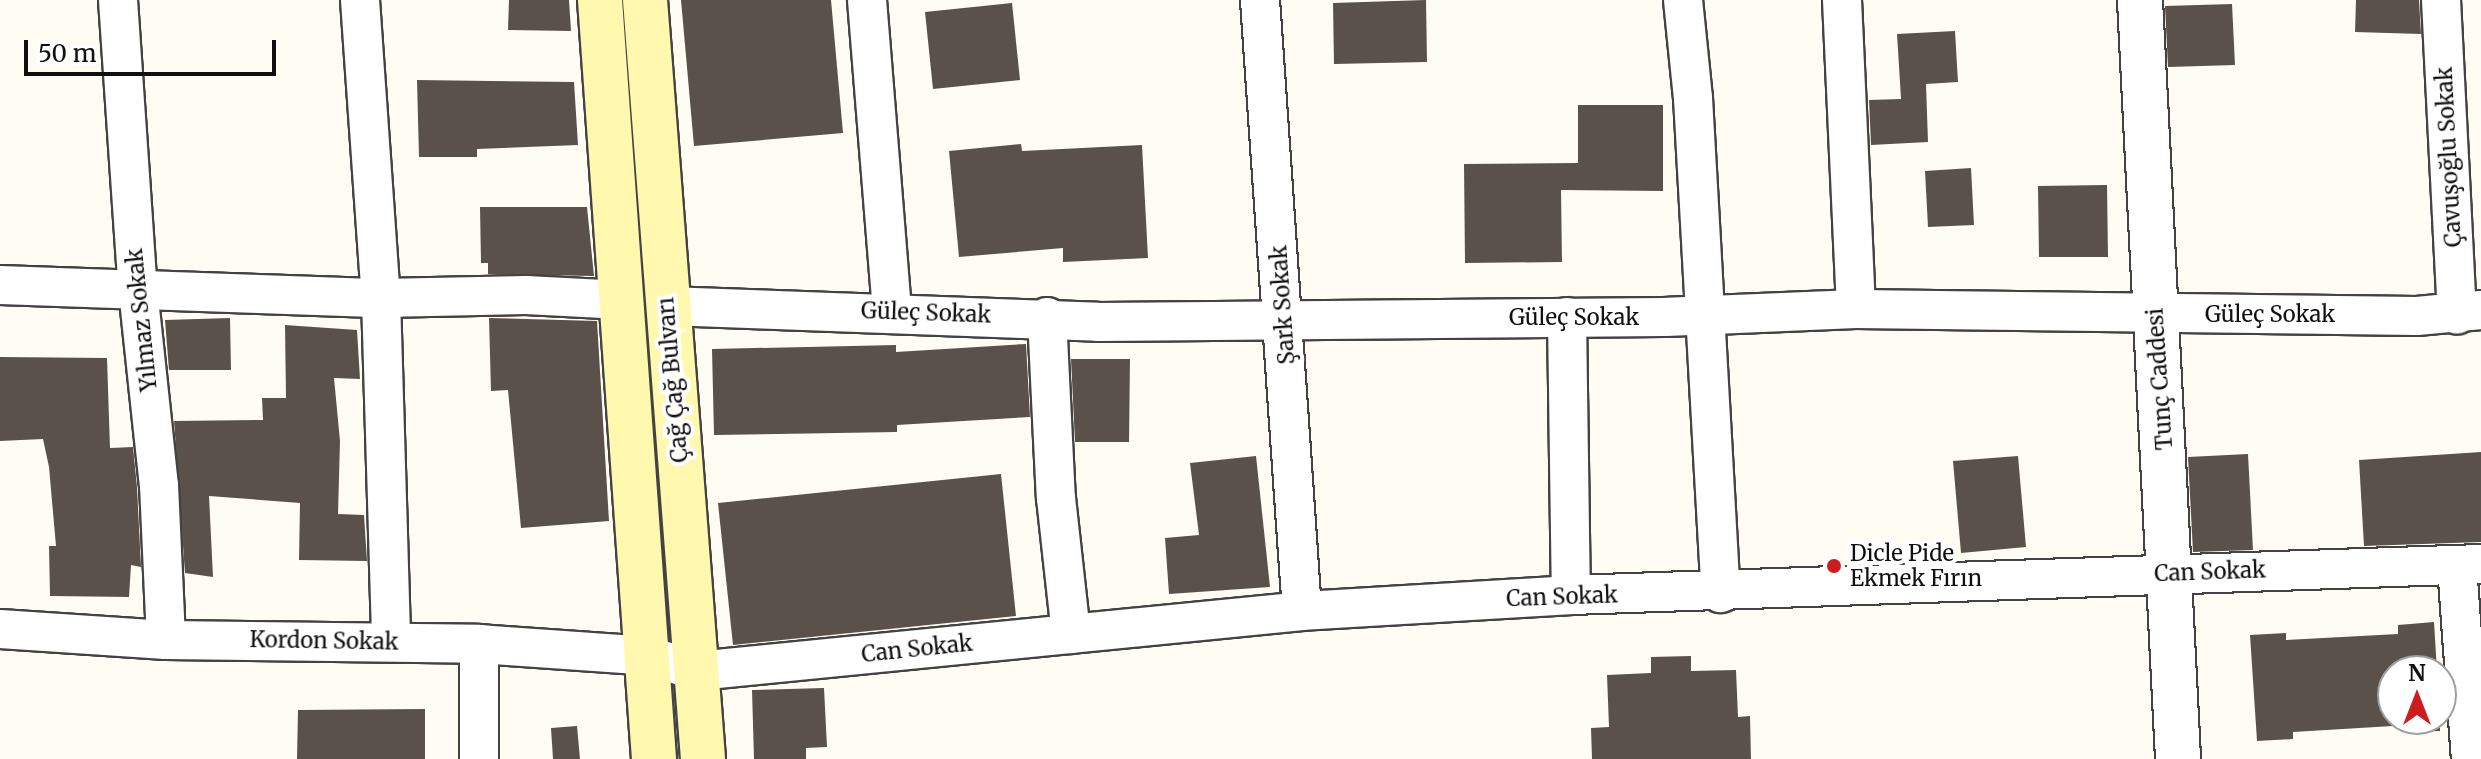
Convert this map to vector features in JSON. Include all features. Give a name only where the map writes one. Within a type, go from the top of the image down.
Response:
[{"type":"main road","name":"Çağ Çağ Bulvarı","points":[[600,0],[654,759]]},
{"type":"main road","name":"Çağ Çağ Bulvarı","points":[[645,0],[703,759]]},
{"type":"street","name":"Yılmaz Sokak","points":[[118,0],[138,290],[159,485],[166,640]]},
{"type":"street","points":[[360,0],[381,298],[391,642]]},
{"type":"street","points":[[867,0],[892,311]]},
{"type":"street","name":"Şark Sokak","points":[[1260,0],[1302,611]]},
{"type":"street","points":[[1683,0],[1706,315],[1721,593]]},
{"type":"street","points":[[1842,0],[1856,309]]},
{"type":"street","name":"Tunç Caddesi","points":[[2140,0],[2173,573],[2178,759]]},
{"type":"street","name":"Çavuşoğlu Sokak","points":[[2441,0],[2469,312]]},
{"type":"street","points":[[0,285],[381,298],[526,295],[623,300]]},
{"type":"street","name":"Güleç Sokak","points":[[667,306],[892,311],[1098,322],[1706,315],[1856,309],[2156,315],[2469,312]]},
{"type":"street","points":[[1047,317],[1056,498],[1071,634]]},
{"type":"street","points":[[1567,317],[1571,595]]},
{"type":"street","points":[[2469,564],[2471,759]]},
{"type":"street","name":"Can Sokak","points":[[649,656],[697,671],[1302,611],[1571,595],[1721,593],[2173,573],[2469,564]]},
{"type":"street","name":"Kordon Sokak","points":[[0,629],[166,640],[479,644],[649,656]]},
{"type":"street","points":[[479,644],[479,759]]},
{"type":"building","points":[[509,0],[569,0],[571,31],[508,30]]},
{"type":"building","points":[[681,0],[831,0],[843,133],[694,146]]},
{"type":"building","points":[[1426,0],[1427,62],[1334,64],[1333,3]]},
{"type":"building","points":[[2356,0],[2419,0],[2421,34],[2355,32]]},
{"type":"building","points":[[1012,3],[1020,80],[933,89],[925,12]]},
{"type":"building","points":[[2232,4],[2235,65],[2168,67],[2165,6]]},
{"type":"building","points":[[1955,31],[1958,82],[1926,84],[1928,142],[1871,145],[1869,100],[1901,99],[1897,34]]},
{"type":"building","points":[[417,80],[574,82],[578,145],[477,149],[477,157],[419,157]]},
{"type":"building","points":[[1578,105],[1663,105],[1663,191],[1561,190],[1562,262],[1465,263],[1464,164],[1578,163]]},
{"type":"building","points":[[1021,144],[1022,151],[1142,145],[1148,258],[1063,262],[1063,248],[959,257],[949,151]]},
{"type":"building","points":[[1971,168],[1974,225],[1928,227],[1925,171]]},
{"type":"building","points":[[2107,185],[2108,257],[2039,257],[2038,186]]},
{"type":"building","points":[[480,207],[587,207],[594,276],[488,274],[488,263],[481,263]]},
{"type":"building","points":[[230,318],[231,370],[169,370],[165,320]]},
{"type":"building","points":[[489,318],[597,321],[609,521],[521,528],[508,390],[491,391]]},
{"type":"building","points":[[285,325],[357,330],[360,379],[334,378],[340,441],[338,514],[364,515],[367,561],[299,560],[300,503],[209,496],[213,577],[185,573],[174,421],[263,420],[262,398],[286,398]]},
{"type":"building","points":[[1026,344],[1030,417],[897,425],[897,432],[714,435],[712,349],[896,345],[896,352]]},
{"type":"building","points":[[0,357],[107,358],[110,448],[133,447],[137,487],[141,567],[131,565],[129,597],[50,596],[49,546],[56,546],[49,467],[43,439],[0,441]]},
{"type":"building","points":[[1071,359],[1130,359],[1129,442],[1075,442]]},
{"type":"building","points":[[2481,452],[2481,542],[2364,546],[2359,460]]},
{"type":"building","points":[[2248,454],[2253,550],[2193,552],[2188,457]]},
{"type":"building","points":[[1256,456],[1270,587],[1169,594],[1165,538],[1199,535],[1190,463]]},
{"type":"building","points":[[2018,456],[2026,547],[1961,553],[1953,461]]},
{"type":"building","points":[[1001,474],[1016,616],[733,645],[718,503]]},
{"type":"building","points":[[2434,622],[2436,655],[2377,655],[2377,727],[2293,732],[2293,739],[2257,741],[2250,635],[2286,633],[2286,640],[2398,634],[2398,625]]},
{"type":"building","points":[[1691,656],[1691,671],[1736,670],[1738,717],[1750,716],[1751,759],[1592,759],[1591,728],[1609,727],[1607,675],[1651,673],[1651,657]]},
{"type":"building","points":[[824,688],[827,747],[806,748],[806,759],[754,759],[752,690]]},
{"type":"building","points":[[425,709],[425,759],[297,759],[298,710]]},
{"type":"building","points":[[577,726],[580,759],[553,759],[551,728]]},
{"type":"place","name":"Dicle Pide Ekmek Fırın","points":[[1834,566]]}]
